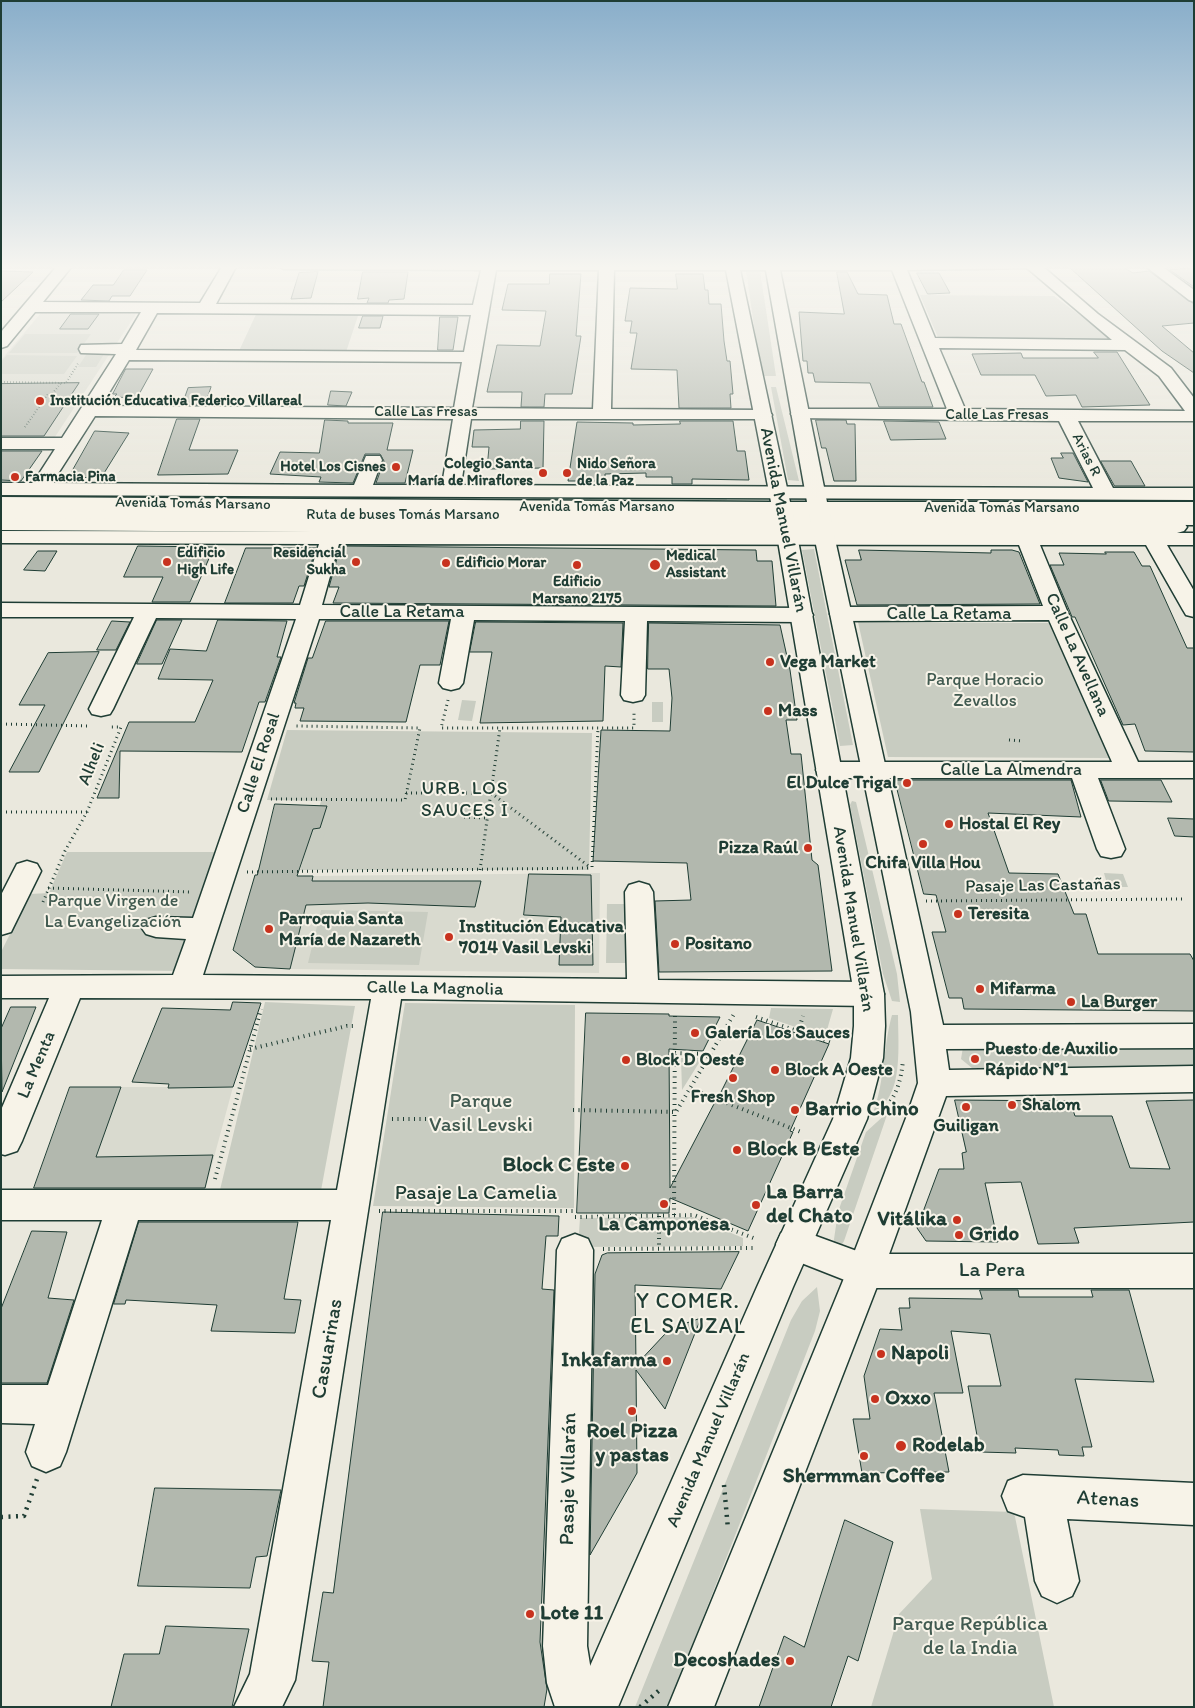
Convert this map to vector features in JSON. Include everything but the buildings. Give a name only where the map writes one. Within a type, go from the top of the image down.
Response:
[{"type":"street","points":[[38,490],[130,345]]},
{"type":"street","points":[[475,345],[450,489],[568,508]]},
{"type":"street","points":[[602,412],[604,345]]},
{"type":"street","name":"Avenida Manuel Villarán","points":[[595,1707],[794,1244],[850,1119],[860,1091],[867,1062],[869,994],[802,615],[748,345]]},
{"type":"street","name":"Avenida Manuel Villarán","points":[[691,1707],[865,1270],[923,1118],[947,1037],[903,901],[820,517],[786,345]]},
{"type":"street","points":[[930,345],[958,415]]},
{"type":"street","points":[[1101,345],[1131,345],[1165,372],[1194,410]]},
{"type":"street","points":[[87,349],[126,352],[472,357]]},
{"type":"street","points":[[756,381],[793,382]]},
{"type":"street","name":"Calle Las Fresas","points":[[89,412],[602,412],[763,414]]},
{"type":"street","name":"Calle Las Fresas","points":[[800,414],[1194,416]]},
{"type":"street","name":"Arias R","points":[[1066,416],[1106,494]]},
{"type":"street","points":[[7,443],[67,444]]},
{"type":"street","points":[[361,491],[372,460]]},
{"type":"street","name":"Avenida Tomás Marsano","points":[[1,489],[361,491],[450,489],[783,517]]},
{"type":"street","name":"Avenida Tomás Marsano","points":[[820,517],[1106,494],[1194,494]]},
{"type":"street","name":"Avenida Tomás Marsano","points":[[1,503],[568,508],[783,517],[1194,527]]},
{"type":"street","name":"Avenida Tomás Marsano","points":[[1,524],[184,526],[365,532],[783,517],[1194,508]]},
{"type":"street","name":"Ruta de buses Tomás Marsano","points":[[1,514],[783,517]]},
{"type":"street","points":[[820,517],[1194,519]]},
{"type":"street","name":"Avenida Tomás Marsano","points":[[820,517],[1027,539],[1194,539]]},
{"type":"street","points":[[184,526],[258,537]]},
{"type":"street","name":"Avenida Tomás Marsano","points":[[1,537],[331,537],[365,532]]},
{"type":"street","name":"Calle El Rosal","points":[[184,988],[309,612],[331,537]]},
{"type":"street","name":"Calle La Avellana","points":[[1027,539],[1057,613],[1129,770]]},
{"type":"street","points":[[1153,539],[1194,610]]},
{"type":"street","name":"Calle La Retama","points":[[1,610],[802,615]]},
{"type":"street","points":[[99,720],[148,611]]},
{"type":"street","points":[[451,683],[464,612]]},
{"type":"street","name":"Calle La Retama","points":[[841,614],[1057,613]]},
{"type":"street","points":[[633,695],[636,614]]},
{"type":"street","name":"Calle La Almendra","points":[[829,770],[1194,770]]},
{"type":"street","points":[[1082,770],[1111,849]]},
{"type":"street","points":[[1,925],[29,888]]},
{"type":"street","points":[[639,892],[643,991]]},
{"type":"street","points":[[156,927],[204,929]]},
{"type":"street","name":"Calle La Magnolia","points":[[1,987],[184,988],[267,986],[869,994]]},
{"type":"street","name":"La Menta","points":[[5,1141],[69,988]]},
{"type":"street","name":"Casuarinas","points":[[257,1707],[272,1680],[365,1208],[367,1118],[388,988]]},
{"type":"street","points":[[947,1037],[1194,1036]]},
{"type":"street","points":[[947,1037],[958,1049],[960,1065],[967,1074],[981,1082]]},
{"type":"street","points":[[934,1083],[1194,1079]]},
{"type":"street","points":[[46,1452],[125,1204]]},
{"type":"street","points":[[1,1205],[209,1204],[365,1208]]},
{"type":"street","name":"Pasaje Villarán","points":[[574,1234],[565,1646],[570,1683],[578,1707]]},
{"type":"street","name":"La Pera","points":[[794,1244],[865,1270],[1194,1271]]},
{"type":"street","points":[[1,1404],[61,1405]]},
{"type":"street","name":"Atenas","points":[[1057,1581],[1033,1497],[1194,1504]]},
{"type":"path","points":[[1,382],[60,383],[66,382],[69,379]]},
{"type":"path","points":[[7,443],[48,394],[52,394],[60,383]]},
{"type":"path","points":[[451,683],[441,728],[634,728]]},
{"type":"path","points":[[1,724],[99,720]]},
{"type":"path","name":"Alheli","points":[[29,888],[49,888],[65,850],[87,812],[122,727],[99,720]]},
{"type":"path","points":[[248,799],[405,800],[420,728],[271,726]]},
{"type":"path","points":[[480,870],[500,728]]},
{"type":"path","points":[[592,868],[598,728]]},
{"type":"path","points":[[1009,740],[1023,741]]},
{"type":"path","points":[[406,793],[491,792],[592,868]]},
{"type":"path","points":[[1,812],[87,812]]},
{"type":"path","points":[[464,817],[487,818]]},
{"type":"path","points":[[270,873],[592,868]]},
{"type":"path","points":[[29,888],[217,892]]},
{"type":"path","name":"Pasaje Las Castañas","points":[[903,901],[1183,899]]},
{"type":"path","points":[[209,1204],[267,986]]},
{"type":"path","points":[[674,1004],[676,1053],[674,1215]]},
{"type":"path","points":[[676,1112],[736,1010]]},
{"type":"path","points":[[798,1032],[804,1013]]},
{"type":"path","points":[[754,1016],[834,1043]]},
{"type":"path","points":[[250,1050],[347,1026],[356,1026]]},
{"type":"path","points":[[676,1053],[711,1054]]},
{"type":"path","points":[[691,1089],[801,1132]]},
{"type":"path","points":[[573,1110],[676,1112]]},
{"type":"path","points":[[367,1118],[429,1119]]},
{"type":"path","name":"Pasaje La Camelia","points":[[365,1208],[574,1211]]},
{"type":"path","points":[[574,1234],[659,1216],[694,1215],[756,1239]]},
{"type":"path","points":[[659,1216],[659,1249]]},
{"type":"path","points":[[574,1234],[659,1249],[753,1248]]},
{"type":"path","points":[[1,1517],[24,1516],[46,1452]]},
{"type":"shaded area","name":"Institución Educativa Federico Villareal","points":[[14,345],[116,345],[47,449],[1,449],[1,360]]},
{"type":"shaded area","name":"Institución Educativa 7014 Vasil Levski","points":[[600,873],[599,973],[290,969],[313,876]]},
{"type":"shaded area","points":[[70,1087],[233,1087],[203,1198],[30,1199]]},
{"type":"green space","points":[[16,345],[83,345],[77,353],[9,353]]},
{"type":"green space","points":[[242,345],[348,345],[346,352],[239,351]]},
{"type":"green space","points":[[757,345],[771,345],[776,376],[761,376]]},
{"type":"green space","points":[[92,346],[109,346],[96,367],[78,367]]},
{"type":"green space","points":[[7,355],[77,356],[64,374],[1,374],[1,362]]},
{"type":"green space","points":[[771,387],[776,387],[799,481],[788,480]]},
{"type":"green space","points":[[444,493],[489,500],[1,500],[1,494]]},
{"type":"green space","points":[[503,495],[726,496],[727,500],[565,503]]},
{"type":"green space","points":[[848,496],[1194,498],[1194,503],[849,500]]},
{"type":"green space","points":[[814,549],[853,745],[840,746],[802,550]]},
{"type":"green space","name":"Parque Horacio Zevallos","points":[[858,622],[1051,623],[1112,758],[888,757]]},
{"type":"green space","points":[[462,700],[476,701],[472,721],[458,720]]},
{"type":"green space","points":[[652,702],[663,702],[663,722],[652,722]]},
{"type":"green space","points":[[287,730],[592,733],[589,870],[300,870],[321,801],[267,800]]},
{"type":"green space","points":[[852,801],[856,802],[897,974],[900,1002],[892,1001],[883,974],[850,805]]},
{"type":"green space","name":"Parque Virgen de La Evangelización","points":[[67,852],[224,852],[179,971],[1,969],[1,952],[30,894],[49,893]]},
{"type":"green space","points":[[1104,873],[1123,874],[1128,887],[1108,887]]},
{"type":"green space","points":[[607,904],[629,904],[629,963],[606,963]]},
{"type":"green space","points":[[321,910],[428,912],[419,965],[308,963]]},
{"type":"green space","points":[[265,1002],[355,1006],[320,1196],[219,1194]]},
{"type":"green space","name":"Parque Vasil Levski","points":[[405,1003],[575,1005],[574,1208],[373,1206]]},
{"type":"green space","points":[[771,1008],[833,1009],[825,1037],[769,1018]]},
{"type":"green space","points":[[892,1015],[898,1015],[898,1059],[895,1082],[887,1100],[873,1113],[880,1089]]},
{"type":"green space","points":[[963,1047],[1194,1047],[1194,1069],[972,1068],[961,1059]]},
{"type":"green space","points":[[681,1058],[702,1058],[682,1090]]},
{"type":"green space","points":[[888,1112],[844,1241],[839,1250],[833,1246],[838,1212],[866,1132]]},
{"type":"green space","points":[[693,1217],[743,1238],[743,1246],[578,1247],[580,1218]]},
{"type":"green space","points":[[817,1287],[820,1311],[815,1331],[668,1707],[635,1707],[791,1320],[802,1301]]},
{"type":"green space","name":"Parque República de la India","points":[[920,1509],[1014,1512],[1054,1707],[871,1707],[899,1614],[932,1579]]},
{"type":"place","name":"Institución Educativa Federico Villareal","points":[[40,401]]},
{"type":"place","name":"Hotel Los Cisnes","points":[[396,467]]},
{"type":"place","name":"Colegio Santa María de Miraflores","points":[[543,473]]},
{"type":"place","name":"Nido Señora de la Paz","points":[[567,473]]},
{"type":"place","name":"Farmacia Pina","points":[[15,477]]},
{"type":"place","name":"Edificio High Life","points":[[167,562]]},
{"type":"place","name":"Residencial Sukha","points":[[356,562]]},
{"type":"place","name":"Edificio Morar","points":[[446,563]]},
{"type":"place","name":"Edificio Marsano 2175","points":[[577,565]]},
{"type":"place","name":"Medical Assistant","points":[[655,565]]},
{"type":"place","name":"Vega Market","points":[[770,662]]},
{"type":"place","name":"Mass","points":[[768,711]]},
{"type":"place","name":"El Dulce Trigal","points":[[907,783]]},
{"type":"place","name":"Hostal El Rey","points":[[949,824]]},
{"type":"place","name":"Chifa Villa Hou","points":[[923,844]]},
{"type":"place","name":"Pizza Raúl","points":[[808,848]]},
{"type":"place","name":"Teresita","points":[[958,914]]},
{"type":"place","name":"Parroquia Santa María de Nazareth","points":[[269,929]]},
{"type":"place","name":"Institución Educativa 7014 Vasil Levski","points":[[449,937]]},
{"type":"place","name":"Positano","points":[[675,944]]},
{"type":"place","name":"Mifarma","points":[[980,989]]},
{"type":"place","name":"La Burger","points":[[1071,1002]]},
{"type":"place","name":"Galería Los Sauces","points":[[695,1033]]},
{"type":"place","name":"Puesto de Auxilio Rápido N°1","points":[[975,1059]]},
{"type":"place","name":"Block D Oeste","points":[[626,1060]]},
{"type":"place","name":"Block A Oeste","points":[[775,1070]]},
{"type":"place","name":"Fresh Shop","points":[[733,1078]]},
{"type":"place","name":"Shalom","points":[[1012,1105]]},
{"type":"place","name":"Guiligan","points":[[966,1107]]},
{"type":"place","name":"Barrio Chino","points":[[795,1110]]},
{"type":"place","name":"Block B Este","points":[[737,1150]]},
{"type":"place","name":"Block C Este","points":[[625,1166]]},
{"type":"place","name":"La Camponesa","points":[[664,1204]]},
{"type":"place","name":"La Barra del Chato","points":[[756,1205]]},
{"type":"place","name":"Vitálika","points":[[957,1220]]},
{"type":"place","name":"Grido","points":[[959,1235]]},
{"type":"place","name":"Napoli","points":[[881,1354]]},
{"type":"place","name":"Inkafarma","points":[[667,1361]]},
{"type":"place","name":"Oxxo","points":[[875,1399]]},
{"type":"place","name":"Roel Pizza y pastas","points":[[632,1411]]},
{"type":"place","name":"Rodelab","points":[[901,1446]]},
{"type":"place","name":"Shermman Coffee","points":[[864,1456]]},
{"type":"place","name":"Lote 11","points":[[530,1614]]},
{"type":"place","name":"Decoshades","points":[[790,1661]]},
{"type":"district","name":"URB. LOS SAUCES I","points":[[465,800]]},
{"type":"district","name":"Y COMER. EL SAUZAL","points":[[688,1314]]}]
